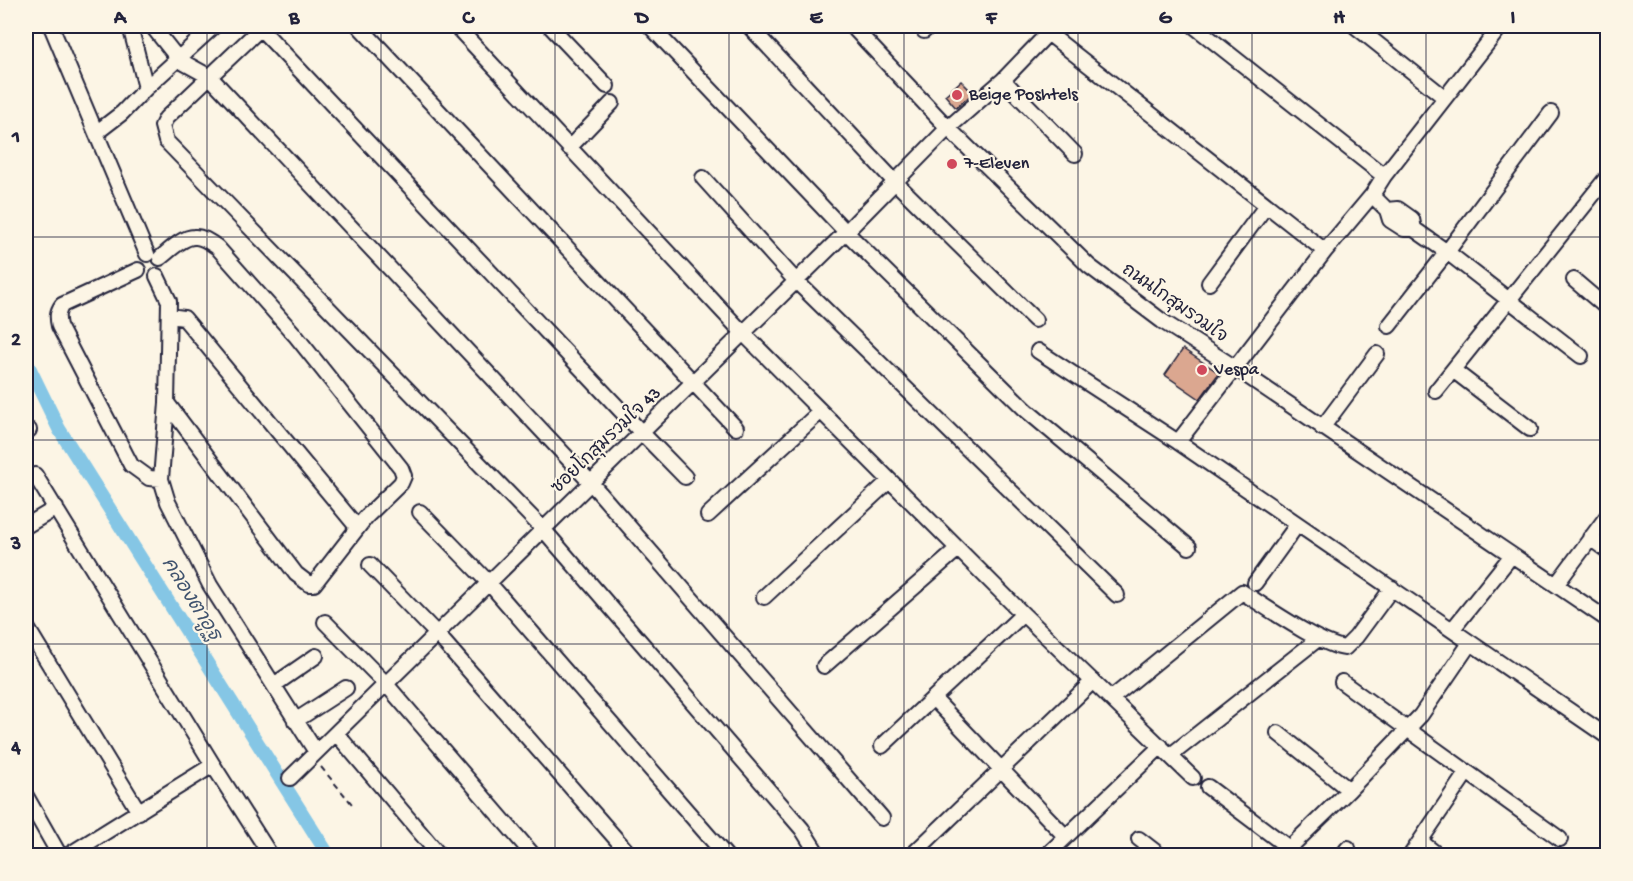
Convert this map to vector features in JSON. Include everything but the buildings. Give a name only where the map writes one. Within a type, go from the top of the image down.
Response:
[{"type":"street","points":[[51,26],[96,133],[153,256],[163,262],[162,272],[154,279],[144,278],[138,270],[139,260],[153,256],[194,237],[217,247],[295,334],[401,468],[404,476],[400,483],[357,527],[314,584],[309,584],[296,574],[167,403]]},
{"type":"street","points":[[130,26],[146,88]]},
{"type":"street","points":[[152,26],[179,60],[210,78],[591,483],[882,818]]},
{"type":"street","points":[[96,133],[122,113],[214,26]]},
{"type":"street","points":[[359,26],[736,428]]},
{"type":"street","points":[[456,26],[743,333],[888,481],[1193,778]]},
{"type":"street","points":[[550,26],[607,86]]},
{"type":"street","points":[[650,26],[846,232],[1026,410],[1189,547]]},
{"type":"street","points":[[749,26],[895,182],[1035,320]]},
{"type":"street","name":"ถนนโกสุมรวมใจ","points":[[852,26],[948,128],[1089,266],[1162,321],[1234,367],[1608,620]]},
{"type":"street","points":[[1194,26],[1384,176]]},
{"type":"street","points":[[1354,26],[1444,97]]},
{"type":"street","points":[[1178,442],[1501,26]]},
{"type":"street","points":[[685,477],[261,27],[210,78],[165,118],[162,126],[166,141],[543,530],[802,829],[819,855]]},
{"type":"street","points":[[1048,28],[1266,206],[1325,251]]},
{"type":"street","name":"ซอยโกสุมรวมใจ 43","points":[[290,778],[846,232],[948,128],[1003,80],[1048,28]]},
{"type":"street","points":[[1003,80],[1075,154]]},
{"type":"street","points":[[569,148],[612,103]]},
{"type":"street","points":[[1389,326],[1551,113]]},
{"type":"street","points":[[1436,391],[1608,176]]},
{"type":"street","points":[[703,178],[795,280],[1117,595]]},
{"type":"street","points":[[1372,195],[1387,210],[1390,220],[1404,229],[1414,229],[1447,252],[1581,356]]},
{"type":"street","points":[[1209,283],[1266,206]]},
{"type":"street","points":[[138,270],[62,305],[58,310],[57,319],[131,465],[149,478],[161,479]]},
{"type":"street","points":[[157,276],[169,301],[167,403],[161,479],[168,502],[177,524],[210,585],[274,685],[314,754]]},
{"type":"street","points":[[1574,280],[1608,309]]},
{"type":"street","points":[[169,316],[184,318],[357,527]]},
{"type":"street","points":[[1038,351],[1178,442],[1608,737]]},
{"type":"street","points":[[1322,428],[1377,354]]},
{"type":"street","points":[[1453,370],[1530,429]]},
{"type":"street","points":[[708,515],[821,411]]},
{"type":"street","points":[[35,475],[271,855]]},
{"type":"street","points":[[764,597],[888,481]]},
{"type":"street","points":[[26,526],[56,508]]},
{"type":"street","points":[[420,512],[489,583],[726,855]]},
{"type":"street","points":[[1556,585],[1608,515]]},
{"type":"street","points":[[1255,584],[1297,525]]},
{"type":"street","points":[[1590,538],[1608,551]]},
{"type":"street","points":[[824,666],[958,549]]},
{"type":"street","points":[[1452,630],[1512,555]]},
{"type":"street","points":[[370,565],[437,634],[631,855]]},
{"type":"street","points":[[1112,698],[1242,592],[1318,639],[1345,648],[1356,637],[1392,588]]},
{"type":"street","points":[[882,746],[1023,614]]},
{"type":"street","points":[[325,622],[386,684],[534,855]]},
{"type":"street","points":[[26,626],[139,812]]},
{"type":"street","points":[[1046,855],[1166,750],[1318,639]]},
{"type":"street","points":[[1208,787],[1285,851],[1349,790],[1421,715],[1470,643]]},
{"type":"street","points":[[274,685],[316,656]]},
{"type":"street","points":[[911,855],[1093,681]]},
{"type":"street","points":[[1342,682],[1560,839]]},
{"type":"street","points":[[296,721],[346,688]]},
{"type":"street","points":[[933,698],[1066,837]]},
{"type":"street","points":[[336,733],[440,855]]},
{"type":"street","points":[[1278,733],[1349,790]]},
{"type":"street","points":[[67,855],[213,765]]},
{"type":"street","points":[[1410,855],[1467,772]]},
{"type":"street","points":[[26,796],[60,855]]},
{"type":"street","points":[[1140,839],[1161,855]]},
{"type":"street","points":[[1420,841],[1439,855]]},
{"type":"path","points":[[314,754],[352,804]]},
{"type":"waterway","name":"คลองตาอูฐ","points":[[26,361],[59,429],[329,856]]},
{"type":"place","name":"Beige Poshtels","points":[[957,95]]},
{"type":"place","name":"7-Eleven","points":[[952,164]]},
{"type":"place","name":"Vespa","points":[[1202,370]]}]
